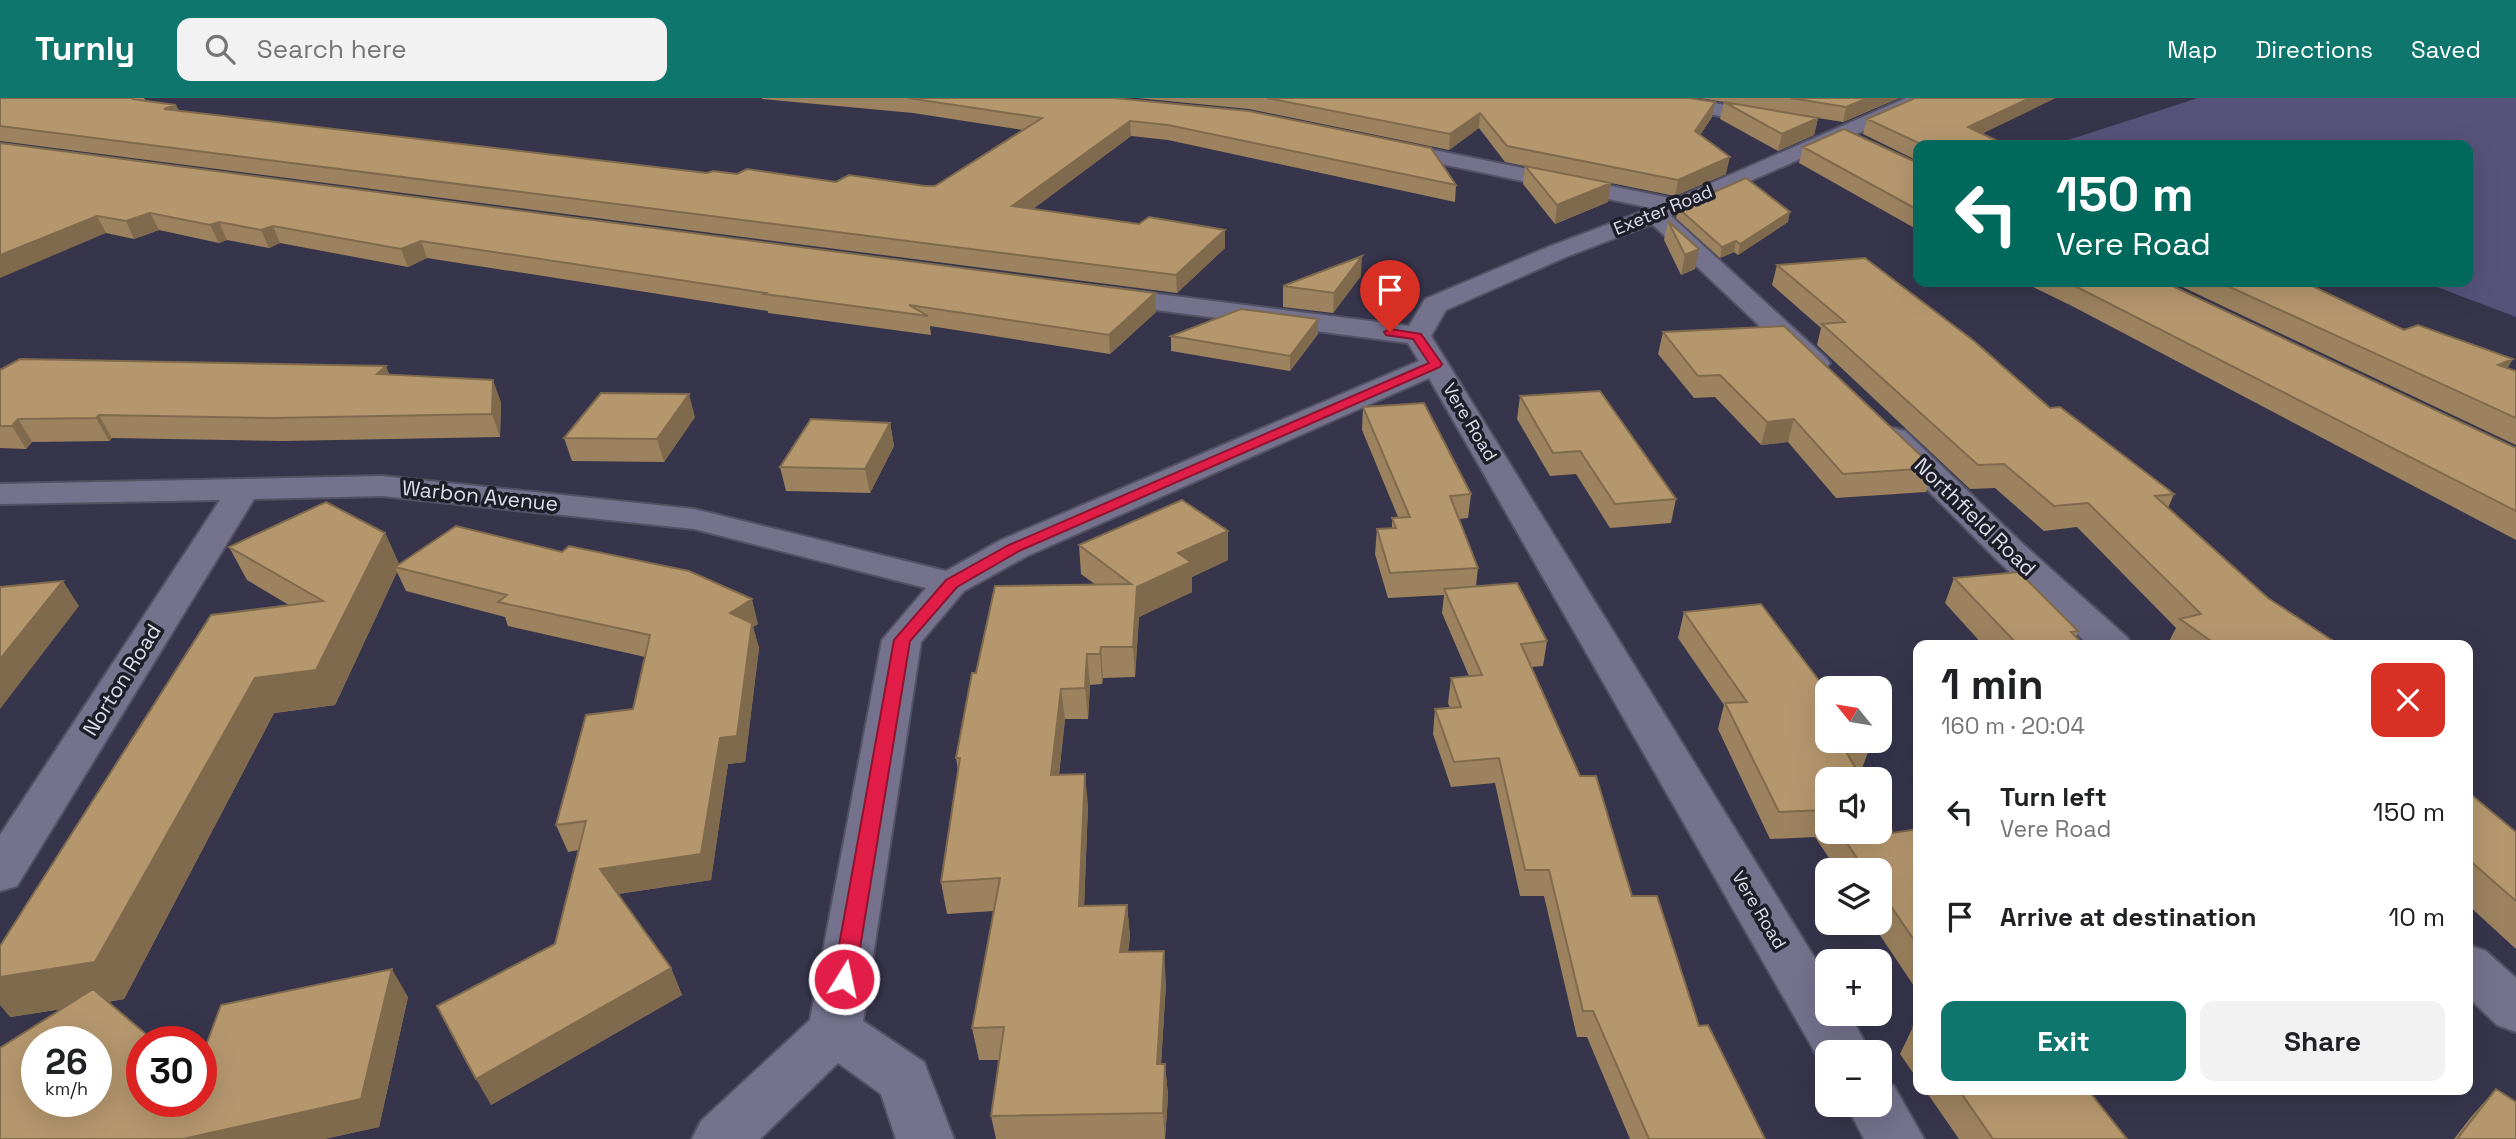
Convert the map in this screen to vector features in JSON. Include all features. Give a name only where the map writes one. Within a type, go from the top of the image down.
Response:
[{"type":"street","points":[[1650,98],[1800,124],[1849,137]]},
{"type":"street","name":"Exeter Road","points":[[1427,350],[1435,305],[1557,252],[1849,137],[1922,98]]},
{"type":"street","points":[[1370,142],[1666,210],[1840,386]]},
{"type":"street","points":[[1072,291],[1427,350]]},
{"type":"street","points":[[721,1139],[835,1031],[902,640],[951,583],[1014,548],[1427,350]]},
{"type":"street","name":"Vere Road","points":[[1427,350],[1836,1040]]},
{"type":"street","name":"Northfield Road","points":[[1869,414],[2011,553],[2106,640]]},
{"type":"street","name":"Warbon Avenue","points":[[0,494],[382,486],[694,519],[951,583]]},
{"type":"street","name":"Norton Road","points":[[0,873],[244,488]]},
{"type":"street","points":[[2473,971],[2516,1010]]},
{"type":"street","points":[[835,1031],[904,1079],[925,1139]]},
{"type":"street","points":[[1882,1117],[1895,1139]]},
{"type":"shaded area","points":[[2198,98],[2516,98],[2516,317],[2437,287],[2473,287],[2473,140],[2068,140]]},
{"type":"building","points":[[0,98],[135,98],[132,99],[176,105],[164,109],[707,173],[713,171],[737,174],[747,169],[836,182],[849,175],[935,186],[1042,118],[908,98],[1114,98],[1249,111],[1431,148],[1456,185],[1168,125],[1130,121],[1012,206],[1139,224],[1149,217],[1225,230],[1176,275],[0,126]]},
{"type":"building","points":[[1267,98],[1689,98],[1715,102],[1695,131],[1730,157],[1678,180],[1507,146],[1480,113],[1450,134]]},
{"type":"building","points":[[1791,98],[1868,98],[1846,107]]},
{"type":"building","points":[[1915,98],[2030,98],[1968,127],[1995,140],[1913,140],[1867,119]]},
{"type":"building","points":[[1724,102],[1818,118],[1782,134]]},
{"type":"building","points":[[1844,129],[1913,161],[1913,207],[1803,147]]},
{"type":"building","points":[[0,143],[1155,293],[1109,335],[909,305],[928,316],[764,294],[766,293],[421,241],[401,249],[273,226],[261,230],[219,222],[210,225],[150,213],[126,221],[97,216],[0,255]]},
{"type":"building","points":[[1525,166],[1611,183],[1557,205]]},
{"type":"building","points":[[1746,178],[1790,212],[1740,244],[1736,241],[1722,247],[1678,208]]},
{"type":"building","points":[[1668,221],[1699,249],[1685,255]]},
{"type":"building","points":[[1362,256],[1334,293],[1283,286]]},
{"type":"building","points":[[1865,258],[1974,341],[2050,408],[2060,407],[2174,494],[2155,496],[2268,598],[2332,640],[2210,640],[2180,619],[2201,614],[2088,503],[2054,506],[2004,464],[1978,465],[1822,324],[1845,322],[1777,265]]},
{"type":"building","points":[[2077,287],[2175,287],[2516,448],[2516,511]]},
{"type":"building","points":[[2230,287],[2314,287],[2404,330],[2418,325],[2513,359],[2498,365],[2516,371],[2516,418]]},
{"type":"building","points":[[1241,309],[1318,319],[1290,356],[1171,336]]},
{"type":"building","points":[[1784,326],[1934,468],[1843,474],[1794,419],[1767,422],[1720,375],[1698,376],[1663,332]]},
{"type":"building","points":[[20,359],[386,366],[377,374],[493,380],[492,414],[272,418],[99,415],[96,418],[18,419],[12,426],[0,426],[0,370]]},
{"type":"building","points":[[1600,391],[1676,499],[1615,504],[1580,451],[1553,453],[1520,396]]},
{"type":"building","points":[[601,393],[689,394],[657,439],[564,438]]},
{"type":"building","points":[[1424,403],[1471,494],[1450,496],[1478,568],[1390,573],[1377,529],[1396,528],[1392,518],[1410,517],[1363,407]]},
{"type":"building","points":[[811,419],[890,423],[865,469],[780,467]]},
{"type":"building","points":[[1182,500],[1228,531],[1178,553],[1191,562],[1137,587],[1133,647],[1101,647],[1100,654],[1087,654],[1085,688],[1061,689],[1051,775],[1085,774],[1079,906],[1127,905],[1120,952],[1164,951],[1157,1064],[1165,1064],[1163,1113],[991,1116],[1004,1027],[972,1028],[1000,878],[941,882],[960,758],[956,758],[972,673],[976,673],[995,586],[1131,584],[1079,545]]},
{"type":"building","points":[[326,502],[385,533],[316,670],[255,678],[95,962],[0,977],[0,946],[211,615],[323,601],[229,547]]},
{"type":"building","points":[[456,526],[562,552],[569,546],[689,571],[752,599],[730,613],[752,623],[737,736],[720,738],[701,854],[600,869],[671,968],[476,1079],[437,1006],[555,944],[586,821],[556,825],[586,715],[633,709],[650,635],[498,602],[507,595],[395,567]]},
{"type":"building","points":[[2019,572],[2078,631],[2071,632],[2079,640],[2013,640],[1954,578]]},
{"type":"building","points":[[63,581],[0,659],[0,587]]},
{"type":"building","points":[[1517,583],[1547,641],[1521,644],[1580,776],[1596,776],[1632,896],[1657,896],[1699,1026],[1708,1025],[1765,1139],[1649,1139],[1593,1011],[1583,1011],[1549,870],[1525,870],[1499,758],[1454,762],[1435,709],[1461,707],[1451,678],[1482,675],[1444,589]]},
{"type":"building","points":[[1761,604],[1816,676],[1815,753],[1847,753],[1855,767],[1815,767],[1815,810],[1779,812],[1725,703],[1747,702],[1684,612]]},
{"type":"building","points":[[2473,796],[2516,832],[2516,901],[2473,863]]},
{"type":"building","points":[[1913,830],[1913,939],[1892,908],[1892,858],[1857,858],[1848,844],[1892,844],[1892,831]]},
{"type":"building","points":[[392,969],[361,1099],[183,1139],[0,1139],[0,1048],[21,1035],[21,1117],[112,1117],[112,1026],[35,1026],[93,989],[136,1026],[126,1026],[126,1117],[217,1117],[217,1026],[213,1026],[221,1005]]},
{"type":"building","points":[[2496,1089],[2516,1102],[2516,1139],[2457,1139]]},
{"type":"building","points":[[1962,1095],[2092,1095],[2127,1139],[1993,1139]]},
{"type":"route","points":[[844,979],[902,640],[951,583],[1014,548],[1436,364],[1417,336],[1390,332]]}]
